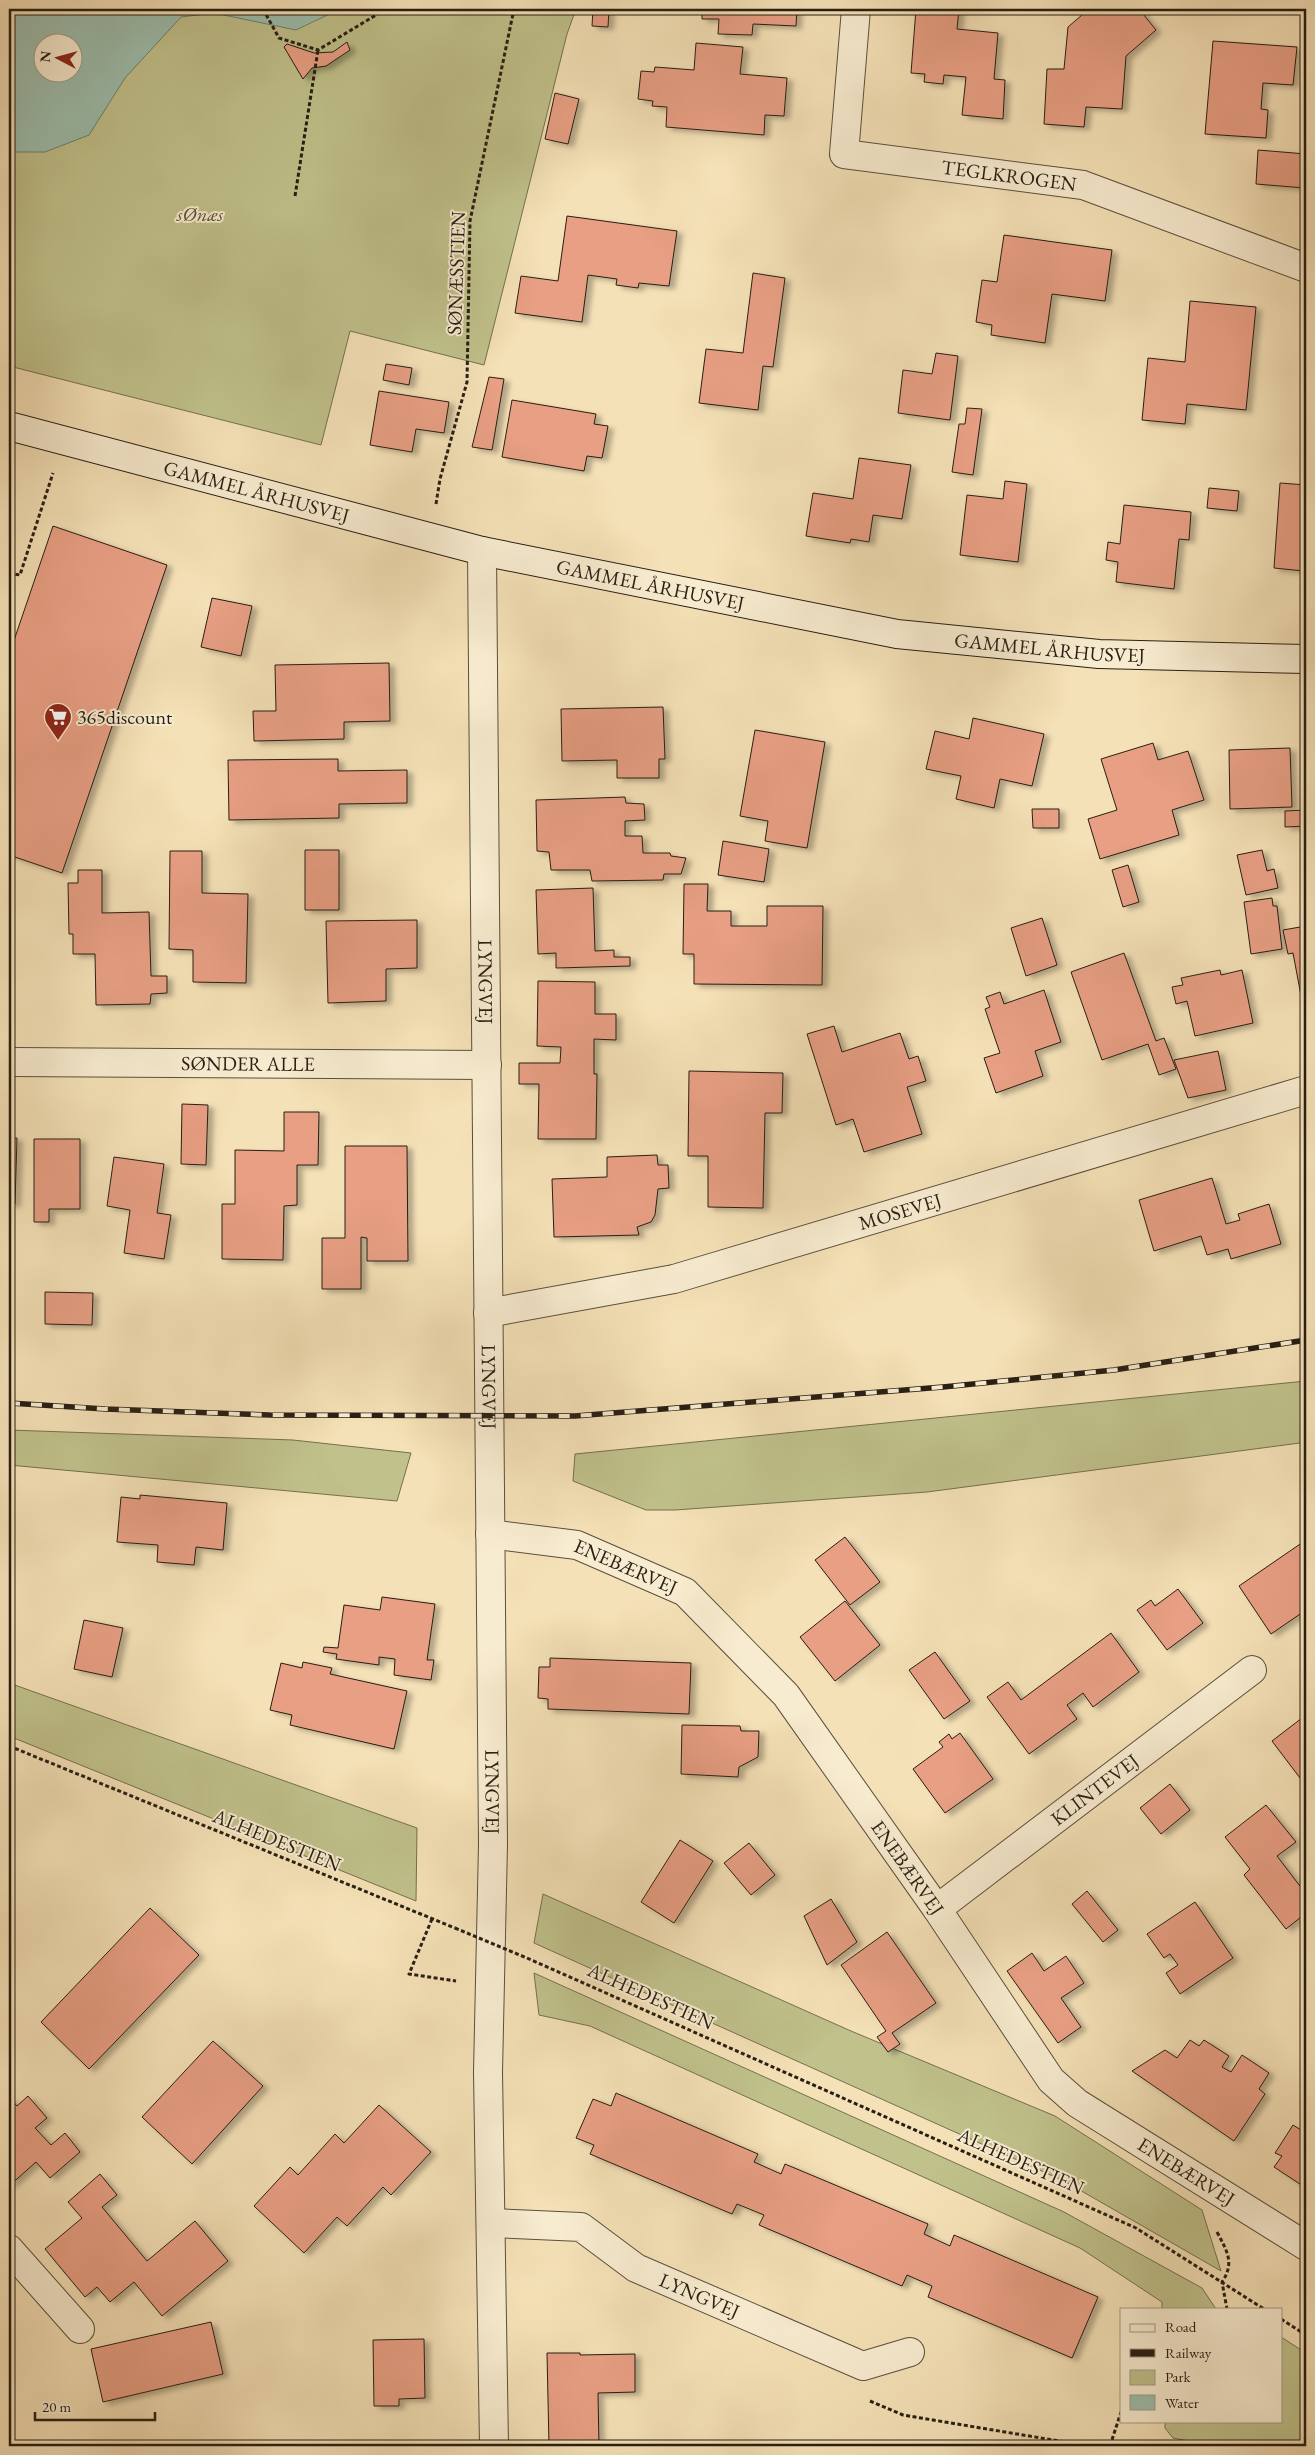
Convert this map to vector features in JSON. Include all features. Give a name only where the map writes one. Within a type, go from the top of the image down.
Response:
[{"type":"street","name":"TEGLKROGEN","points":[[856,9],[844,154],[1083,186],[1306,268]]},
{"type":"street","name":"GAMMEL ÅRHUSVEJ","points":[[9,426],[482,551],[897,634],[1099,654],[1306,659]]},
{"type":"street","name":"LYNGVEJ","points":[[482,551],[493,1844],[489,1985],[494,2446]]},
{"type":"street","name":"SØNDER ALLE","points":[[9,1062],[487,1065]]},
{"type":"street","name":"MOSEVEJ","points":[[488,1313],[674,1279],[1306,1090]]},
{"type":"street","name":"ENEBÆRVEJ","points":[[490,1534],[577,1545],[685,1592],[786,1695],[937,1909],[1051,2080],[1077,2103],[1306,2246]]},
{"type":"street","name":"KLINTEVEJ","points":[[937,1909],[1252,1670]]},
{"type":"street","name":"LYNGVEJ","points":[[491,2223],[581,2227],[636,2268],[863,2366],[910,2352]]},
{"type":"street","points":[[9,2250],[80,2329]]},
{"type":"path","points":[[263,9],[279,38],[318,50],[386,9]]},
{"type":"path","name":"SØNÆSSTIEN","points":[[431,539],[440,479],[467,382],[470,221],[514,9]]},
{"type":"path","points":[[295,196],[318,50]]},
{"type":"path","points":[[9,573],[20,575],[64,441]]},
{"type":"path","name":"ALHEDESTIEN","points":[[9,1746],[527,1958],[1136,2228],[1262,2308]]},
{"type":"path","points":[[432,1919],[409,1974],[489,1985]]},
{"type":"path","points":[[1222,2242],[1229,2257],[1229,2271],[1222,2282],[1227,2308]]},
{"type":"path","points":[[1282,2321],[1306,2335]]},
{"type":"path","points":[[1110,2446],[1120,2415]]},
{"type":"green space","name":"sØnæs","points":[[9,9],[576,9],[567,34],[484,365],[350,331],[321,445],[9,366]]},
{"type":"green space","points":[[1306,1381],[1306,1442],[1300,1443],[927,1492],[675,1510],[646,1510],[573,1481],[575,1454]]},
{"type":"green space","points":[[9,1430],[293,1440],[411,1453],[397,1501],[9,1465]]},
{"type":"green space","points":[[9,1683],[417,1828],[416,1901],[9,1736]]},
{"type":"green space","points":[[543,1894],[851,2031],[1055,2116],[1202,2210],[1221,2271],[1064,2181],[534,1943]]},
{"type":"green space","points":[[534,1973],[1064,2212],[1202,2288],[1215,2308],[1162,2308],[1162,2302],[1080,2248],[590,2026],[539,2015]]},
{"type":"green space","points":[[1282,2338],[1306,2353],[1306,2446],[1215,2446],[1173,2438],[1165,2428],[1165,2422],[1282,2422]]},
{"type":"water","points":[[9,9],[340,9],[296,30],[214,13],[181,17],[125,78],[89,135],[45,152],[9,152]]},
{"type":"building","points":[[593,9],[609,9],[608,27],[592,26]]},
{"type":"building","points":[[702,9],[797,9],[796,26],[753,24],[752,35],[718,34],[719,19],[702,19]]},
{"type":"building","points":[[916,9],[959,9],[957,29],[998,33],[994,79],[1005,80],[1003,119],[962,115],[966,77],[944,75],[943,84],[924,82],[925,74],[911,73]]},
{"type":"building","points":[[1089,9],[1139,9],[1156,30],[1126,56],[1122,109],[1086,107],[1084,127],[1044,124],[1047,69],[1064,69],[1068,27]]},
{"type":"building","points":[[1213,41],[1297,47],[1293,85],[1263,83],[1261,109],[1268,110],[1266,138],[1205,134]]},
{"type":"building","points":[[347,42],[350,50],[326,66],[312,68],[303,79],[284,47],[287,44],[314,53],[333,52]]},
{"type":"building","points":[[696,43],[743,47],[740,74],[787,78],[784,116],[765,115],[764,135],[666,127],[667,107],[652,106],[653,101],[638,99],[641,71],[654,72],[655,67],[694,70]]},
{"type":"building","points":[[555,93],[579,99],[568,144],[545,139]]},
{"type":"building","points":[[1258,150],[1306,154],[1305,188],[1256,184]]},
{"type":"building","points":[[567,216],[677,231],[669,286],[639,283],[638,288],[616,285],[617,279],[588,275],[582,322],[515,313],[521,276],[558,281]]},
{"type":"building","points":[[1004,235],[1112,250],[1105,301],[1052,294],[1045,343],[991,335],[992,325],[976,322],[982,280],[997,282]]},
{"type":"building","points":[[753,273],[785,278],[773,367],[763,366],[758,410],[699,403],[706,349],[743,353]]},
{"type":"building","points":[[1190,301],[1256,307],[1246,410],[1187,404],[1185,424],[1142,420],[1148,358],[1185,362]]},
{"type":"building","points":[[936,353],[958,356],[950,420],[898,413],[903,370],[932,374]]},
{"type":"building","points":[[386,364],[412,368],[409,385],[383,380]]},
{"type":"building","points":[[489,377],[504,379],[492,450],[472,447]]},
{"type":"building","points":[[379,391],[449,402],[444,433],[416,429],[412,452],[370,445]]},
{"type":"building","points":[[512,400],[596,414],[594,424],[608,426],[602,458],[587,456],[584,471],[502,457]]},
{"type":"building","points":[[967,408],[982,409],[973,475],[952,472],[959,424],[965,424]]},
{"type":"building","points":[[859,458],[911,465],[902,519],[873,515],[869,542],[851,539],[850,543],[806,536],[813,493],[853,499]]},
{"type":"building","points":[[1005,481],[1027,484],[1018,562],[960,555],[967,495],[1003,499]]},
{"type":"building","points":[[1280,483],[1306,485],[1304,571],[1274,568]]},
{"type":"building","points":[[1209,488],[1239,491],[1237,511],[1207,508]]},
{"type":"building","points":[[1124,505],[1191,512],[1189,540],[1179,539],[1174,589],[1116,582],[1118,562],[1106,560],[1108,542],[1120,544]]},
{"type":"building","name":"365discount","points":[[53,526],[167,565],[62,873],[9,855],[9,844],[14,829],[9,828],[9,655]]},
{"type":"building","points":[[212,598],[252,606],[241,656],[201,647]]},
{"type":"building","points":[[389,663],[390,721],[344,722],[344,739],[254,741],[253,711],[276,711],[275,665]]},
{"type":"building","points":[[663,707],[665,759],[659,759],[659,778],[617,778],[617,760],[562,761],[561,709]]},
{"type":"building","points":[[973,718],[1044,734],[1032,786],[1000,779],[994,808],[956,799],[961,776],[926,769],[935,731],[969,739]]},
{"type":"building","points":[[755,730],[825,742],[807,848],[765,841],[768,821],[740,816]]},
{"type":"building","points":[[1153,743],[1158,760],[1188,751],[1204,800],[1172,810],[1179,835],[1100,859],[1088,819],[1117,810],[1101,759]]},
{"type":"building","points":[[1290,748],[1292,807],[1230,809],[1229,750]]},
{"type":"building","points":[[338,759],[338,771],[407,770],[407,803],[339,804],[339,818],[229,820],[228,760]]},
{"type":"building","points":[[625,797],[626,803],[644,804],[645,820],[625,821],[625,836],[642,836],[643,853],[670,853],[671,856],[686,858],[681,874],[664,874],[663,880],[592,881],[590,870],[551,870],[549,852],[537,851],[536,800]]},
{"type":"building","points":[[1032,809],[1059,809],[1059,828],[1033,828]]},
{"type":"building","points":[[1306,810],[1306,826],[1285,827],[1285,811]]},
{"type":"building","points":[[723,841],[769,849],[764,882],[718,875]]},
{"type":"building","points":[[305,850],[339,850],[339,910],[305,910]]},
{"type":"building","points":[[1262,850],[1267,871],[1274,869],[1278,888],[1246,895],[1237,855]]},
{"type":"building","points":[[170,851],[202,851],[202,893],[248,894],[246,983],[193,982],[193,950],[169,949]]},
{"type":"building","points":[[1128,865],[1139,902],[1123,907],[1112,870]]},
{"type":"building","points":[[78,870],[102,870],[102,913],[149,912],[151,976],[167,976],[167,993],[151,994],[150,1004],[96,1005],[95,954],[73,954],[73,934],[69,934],[68,883],[78,883]]},
{"type":"building","points":[[684,884],[708,884],[707,911],[731,911],[731,926],[767,926],[767,906],[823,906],[822,985],[694,984],[694,954],[683,954]]},
{"type":"building","points":[[593,888],[595,951],[614,950],[614,957],[630,957],[630,966],[556,968],[556,953],[538,954],[536,890]]},
{"type":"building","points":[[1272,898],[1273,906],[1277,906],[1282,949],[1251,954],[1244,902]]},
{"type":"building","points":[[1042,918],[1057,965],[1026,976],[1011,928]]},
{"type":"building","points":[[417,920],[417,968],[386,969],[386,1001],[328,1003],[326,921]]},
{"type":"building","points":[[1306,926],[1306,1000],[1302,1001],[1293,953],[1288,954],[1283,930]]},
{"type":"building","points":[[1124,953],[1156,1041],[1164,1038],[1176,1069],[1159,1075],[1148,1044],[1102,1060],[1071,972]]},
{"type":"building","points":[[1220,970],[1221,975],[1242,970],[1253,1023],[1195,1036],[1187,1001],[1176,1004],[1172,987],[1183,985],[1181,978]]},
{"type":"building","points":[[538,981],[595,982],[595,1014],[616,1014],[616,1040],[594,1039],[594,1074],[597,1074],[596,1139],[538,1139],[539,1084],[519,1084],[519,1063],[560,1063],[561,1047],[537,1046]]},
{"type":"building","points":[[1044,990],[1061,1042],[1035,1051],[1043,1076],[996,1093],[984,1058],[1000,1053],[985,1009],[990,1007],[986,997],[1000,992],[1004,1004]]},
{"type":"building","points":[[834,1026],[842,1052],[900,1033],[909,1059],[918,1056],[926,1081],[907,1087],[922,1134],[864,1152],[853,1119],[836,1125],[807,1034]]},
{"type":"building","points":[[1218,1051],[1226,1090],[1188,1098],[1174,1060]]},
{"type":"building","points":[[689,1071],[783,1073],[782,1113],[765,1113],[763,1208],[708,1207],[708,1156],[688,1156]]},
{"type":"building","points":[[182,1104],[208,1105],[206,1165],[181,1164]]},
{"type":"building","points":[[284,1112],[319,1112],[318,1165],[297,1165],[297,1205],[284,1206],[283,1260],[222,1259],[222,1204],[235,1204],[235,1150],[284,1151]]},
{"type":"building","points":[[9,1138],[17,1138],[15,1204],[9,1204]]},
{"type":"building","points":[[34,1139],[80,1139],[80,1209],[49,1209],[49,1222],[34,1222]]},
{"type":"building","points":[[345,1146],[407,1146],[408,1261],[367,1261],[367,1238],[361,1237],[361,1289],[322,1289],[322,1238],[345,1238]]},
{"type":"building","points":[[657,1155],[658,1165],[668,1165],[669,1188],[658,1189],[655,1215],[651,1222],[637,1227],[639,1235],[554,1237],[552,1179],[607,1177],[607,1157]]},
{"type":"building","points":[[114,1157],[164,1164],[157,1213],[171,1215],[164,1259],[124,1253],[130,1210],[107,1206]]},
{"type":"building","points":[[1212,1178],[1226,1224],[1240,1220],[1238,1214],[1269,1204],[1281,1244],[1231,1259],[1228,1249],[1207,1255],[1201,1236],[1154,1251],[1139,1200]]},
{"type":"building","points":[[45,1292],[93,1293],[92,1325],[45,1324]]},
{"type":"building","points":[[140,1495],[227,1503],[223,1550],[196,1547],[194,1565],[157,1562],[158,1545],[117,1542],[121,1497],[140,1499]]},
{"type":"building","points":[[845,1537],[880,1582],[850,1605],[815,1560]]},
{"type":"building","points":[[1306,1540],[1306,1610],[1271,1634],[1239,1586]]},
{"type":"building","points":[[1178,1589],[1203,1623],[1167,1650],[1137,1610],[1151,1600],[1155,1606]]},
{"type":"building","points":[[382,1597],[435,1604],[427,1660],[434,1660],[431,1680],[394,1675],[395,1659],[379,1657],[379,1665],[336,1659],[337,1654],[323,1652],[324,1647],[338,1648],[344,1605],[380,1610]]},
{"type":"building","points":[[845,1601],[880,1645],[835,1681],[800,1637]]},
{"type":"building","points":[[84,1620],[123,1628],[112,1677],[74,1669]]},
{"type":"building","points":[[1111,1633],[1139,1672],[1093,1707],[1083,1693],[1067,1705],[1077,1719],[1029,1754],[987,1697],[1008,1682],[1021,1700]]},
{"type":"building","points":[[935,1652],[970,1701],[944,1719],[909,1670]]},
{"type":"building","points":[[550,1658],[691,1663],[689,1714],[548,1709],[548,1699],[538,1698],[539,1667],[550,1667]]},
{"type":"building","points":[[303,1662],[332,1668],[330,1674],[407,1691],[394,1749],[290,1725],[292,1715],[270,1710],[281,1663],[302,1668]]},
{"type":"building","points":[[1302,1718],[1306,1724],[1306,1773],[1300,1778],[1272,1741]]},
{"type":"building","points":[[682,1725],[740,1726],[741,1731],[759,1731],[758,1757],[739,1767],[738,1777],[681,1774]]},
{"type":"building","points":[[960,1733],[993,1779],[945,1813],[913,1769],[943,1747],[939,1742],[949,1734],[952,1739]]},
{"type":"building","points":[[1170,1784],[1190,1810],[1161,1834],[1140,1808]]},
{"type":"building","points":[[1266,1805],[1296,1842],[1277,1856],[1306,1894],[1306,1913],[1286,1929],[1244,1875],[1250,1869],[1225,1837]]},
{"type":"building","points":[[680,1840],[713,1861],[674,1923],[641,1902]]},
{"type":"building","points":[[749,1843],[775,1875],[751,1895],[724,1863]]},
{"type":"building","points":[[1087,1891],[1118,1930],[1103,1942],[1072,1904]]},
{"type":"building","points":[[831,1899],[857,1942],[827,1965],[804,1916]]},
{"type":"building","points":[[1195,1902],[1233,1958],[1180,1994],[1166,1973],[1178,1965],[1170,1954],[1164,1958],[1147,1934]]},
{"type":"building","points":[[150,1908],[199,1955],[89,2069],[41,2022]]},
{"type":"building","points":[[887,1932],[936,2003],[892,2033],[900,2044],[888,2052],[877,2037],[886,2031],[841,1965]]},
{"type":"building","points":[[1032,1953],[1044,1971],[1066,1956],[1084,1983],[1061,1998],[1081,2027],[1058,2043],[1007,1971]]},
{"type":"building","points":[[1190,2040],[1199,2046],[1204,2040],[1229,2056],[1222,2067],[1231,2072],[1242,2055],[1269,2073],[1259,2089],[1265,2094],[1234,2141],[1132,2071],[1165,2050],[1177,2058]]},
{"type":"building","points":[[213,2041],[263,2086],[192,2164],[142,2117]]},
{"type":"building","points":[[616,2093],[758,2154],[754,2162],[781,2174],[785,2164],[928,2224],[924,2234],[950,2246],[954,2235],[1098,2297],[1072,2358],[928,2297],[932,2286],[907,2275],[902,2286],[759,2225],[764,2215],[737,2204],[732,2214],[590,2154],[594,2145],[576,2138],[593,2099],[611,2106]]},
{"type":"building","points":[[28,2096],[47,2118],[35,2128],[51,2145],[65,2133],[80,2152],[50,2178],[36,2162],[9,2186],[9,2097],[17,2106]]},
{"type":"building","points":[[379,2105],[431,2152],[391,2195],[383,2187],[347,2226],[337,2217],[304,2253],[254,2206],[290,2167],[298,2175],[335,2134],[344,2143]]},
{"type":"building","points":[[1293,2125],[1306,2133],[1306,2188],[1274,2167],[1282,2156],[1275,2153]]},
{"type":"building","points":[[100,2174],[117,2195],[102,2207],[147,2261],[195,2221],[228,2261],[162,2316],[134,2282],[110,2302],[97,2287],[85,2297],[45,2249],[82,2218],[68,2202]]},
{"type":"building","points":[[211,2322],[223,2374],[103,2402],[91,2349]]},
{"type":"building","points":[[424,2339],[425,2398],[399,2399],[399,2406],[374,2406],[373,2340]]},
{"type":"building","points":[[547,2353],[580,2353],[580,2355],[635,2354],[635,2392],[598,2393],[599,2446],[549,2446]]},
{"type":"building","points":[[397,2443],[397,2446],[301,2446]]},
{"type":"railway","points":[[9,1403],[105,1409],[270,1415],[575,1416],[943,1387],[1114,1370],[1306,1340]]},
{"type":"place","name":"365discount","points":[[58,741]]}]
